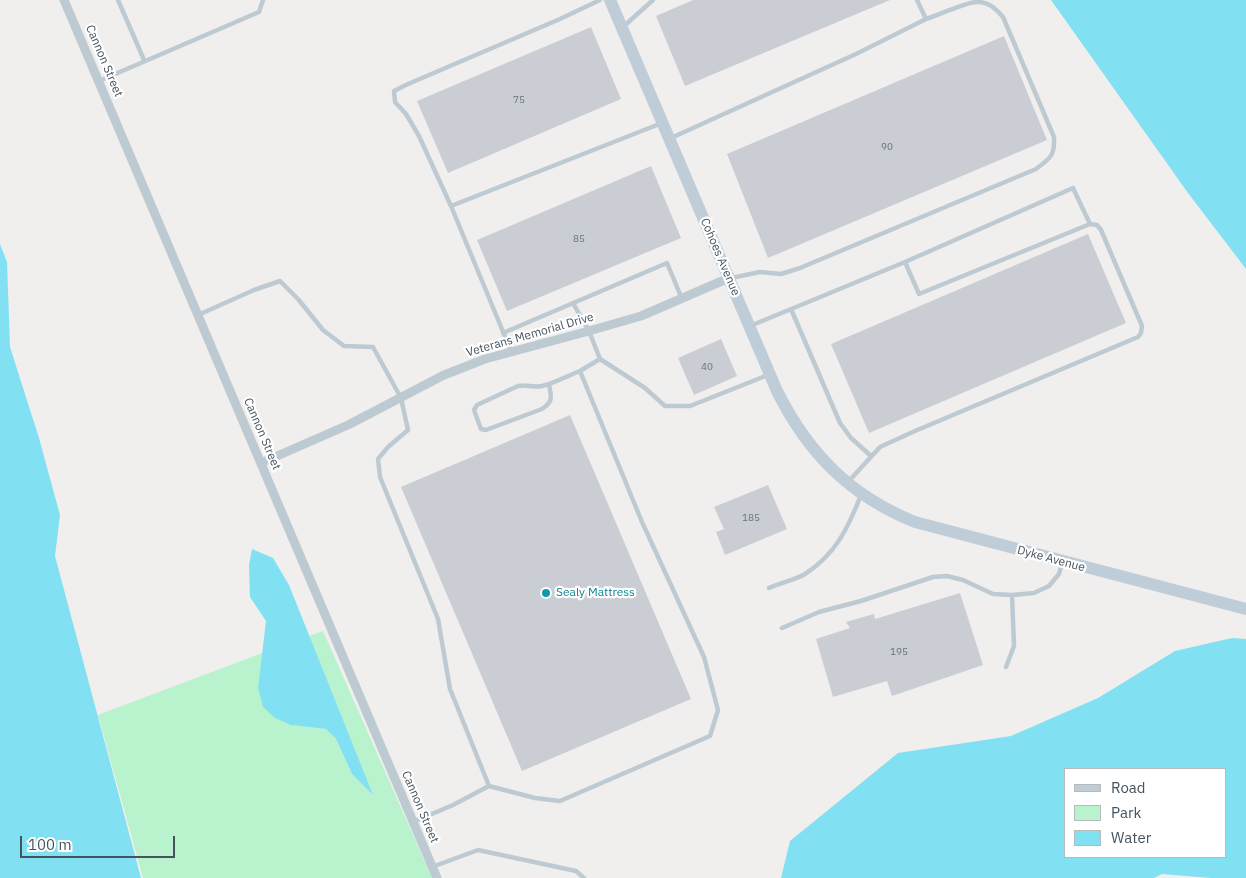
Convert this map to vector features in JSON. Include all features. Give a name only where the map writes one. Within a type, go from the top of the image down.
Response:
[{"type":"street","name":"Cannon Street","points":[[64,0],[437,878]]},
{"type":"street","name":"Cohoes Avenue","points":[[610,0],[788,412],[814,451],[861,494]]},
{"type":"street","name":"Veterans Memorial Drive","points":[[261,463],[348,425],[465,366],[510,351],[641,316],[729,278]]},
{"type":"street","name":"Dyke Avenue","points":[[861,494],[895,514],[915,522],[1246,609]]},
{"type":"lane","points":[[118,0],[144,60]]},
{"type":"lane","points":[[99,80],[259,12],[263,0]]},
{"type":"lane","points":[[510,351],[451,206],[419,136],[406,114],[396,102],[394,91],[600,0]]},
{"type":"lane","points":[[622,27],[653,0]]},
{"type":"lane","points":[[917,0],[926,19]]},
{"type":"lane","points":[[670,138],[856,54],[926,19],[975,2],[988,4],[995,8],[1003,17],[1054,136],[1055,149],[1050,159],[1036,169],[800,268],[781,274],[760,272],[729,278]]},
{"type":"lane","points":[[451,206],[663,123]]},
{"type":"lane","points":[[750,326],[905,262],[1073,188],[1090,224]]},
{"type":"lane","points":[[847,483],[880,447],[1138,338],[1141,333],[1142,326],[1102,230],[1097,225],[1090,224],[919,294],[905,262]]},
{"type":"lane","points":[[503,333],[667,263],[682,299]]},
{"type":"lane","points":[[198,315],[254,290],[280,281],[298,299],[323,330],[344,346],[373,347],[401,398],[408,430],[388,447],[378,459],[380,477],[438,619],[450,689],[489,786]]},
{"type":"lane","points":[[573,303],[589,331],[600,359],[645,388],[665,406],[690,406],[770,374]]},
{"type":"lane","points":[[791,309],[840,424],[851,438],[871,456]]},
{"type":"lane","points":[[549,384],[551,399],[542,409],[486,430],[481,429],[474,410],[477,405],[518,386],[525,384],[534,387],[549,384],[580,371],[600,359]]},
{"type":"lane","points":[[413,822],[453,805],[489,786],[535,798],[560,801],[710,736],[718,710],[704,657],[642,522],[580,371]]},
{"type":"lane","points":[[769,588],[805,574],[831,552],[851,522],[861,494]]},
{"type":"lane","points":[[782,628],[819,612],[861,601],[933,577],[947,576],[963,580],[993,594],[1034,593],[1049,586],[1059,574],[1062,562]]},
{"type":"lane","points":[[1006,667],[1014,646],[1012,595]]},
{"type":"lane","points":[[432,867],[478,850],[576,871],[584,878]]},
{"type":"green space","points":[[323,631],[432,878],[143,878],[98,715],[262,653],[262,661],[291,725],[326,729],[336,739],[352,774],[372,794],[309,636]]},
{"type":"water","points":[[1051,0],[1246,0],[1246,269],[1188,193]]},
{"type":"water","points":[[0,244],[7,262],[10,347],[39,438],[60,515],[55,556],[141,878],[0,878]]},
{"type":"water","points":[[252,549],[273,558],[289,585],[373,795],[352,774],[336,739],[326,729],[291,725],[275,718],[263,707],[258,688],[266,621],[250,597],[249,565]]},
{"type":"water","points":[[1232,638],[1246,639],[1246,878],[1211,878],[1162,874],[1154,878],[781,878],[790,841],[898,753],[1011,736],[1098,698],[1175,651]]},
{"type":"building","points":[[693,0],[890,0],[685,86],[656,16]]},
{"type":"building","points":[[591,27],[621,99],[448,173],[417,101]]},
{"type":"building","points":[[1004,36],[1047,140],[768,258],[727,154]]},
{"type":"building","points":[[651,166],[681,238],[507,311],[477,240]]},
{"type":"building","points":[[1088,234],[1126,323],[869,433],[831,344]]},
{"type":"building","points":[[721,339],[737,376],[694,395],[678,358]]},
{"type":"building","name":"Sealy Mattress","points":[[570,415],[691,699],[522,771],[401,487]]},
{"type":"building","points":[[768,485],[787,529],[725,555],[716,532],[724,529],[714,507]]},
{"type":"building","points":[[960,593],[983,665],[892,696],[887,681],[833,697],[816,639],[850,628],[846,622],[874,614],[875,619]]},
{"type":"place","name":"Sealy Mattress","points":[[546,593]]}]
